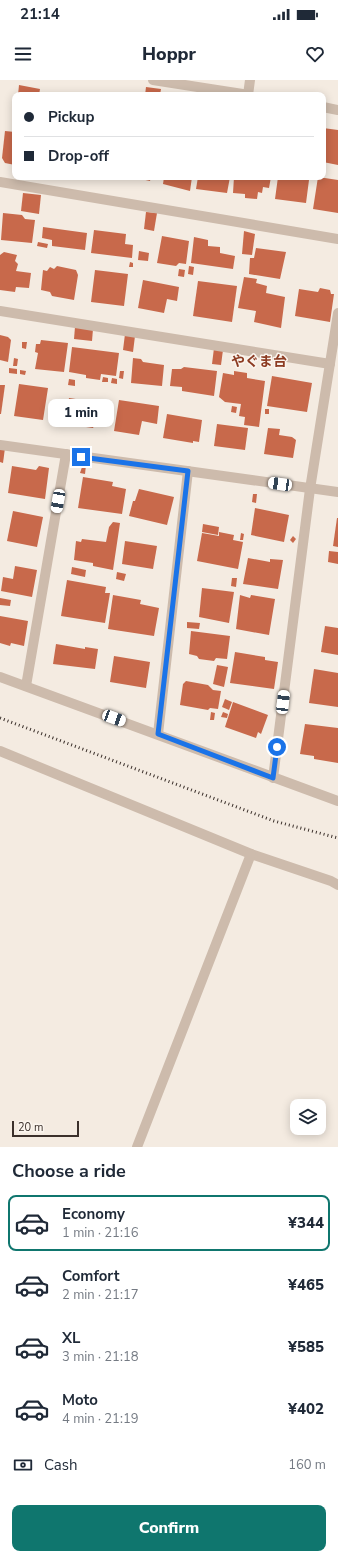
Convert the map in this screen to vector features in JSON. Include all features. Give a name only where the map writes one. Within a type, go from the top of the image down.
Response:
[{"type":"street","points":[[153,80],[229,92]]},
{"type":"street","points":[[248,92],[250,80]]},
{"type":"street","points":[[326,108],[338,110]]},
{"type":"street","points":[[0,182],[338,239]]},
{"type":"street","points":[[0,311],[330,364]]},
{"type":"street","points":[[273,778],[310,489],[338,313]]},
{"type":"street","points":[[0,445],[338,492]]},
{"type":"street","points":[[26,686],[66,454]]},
{"type":"street","points":[[158,734],[188,471]]},
{"type":"street","points":[[0,677],[338,801]]},
{"type":"street","points":[[0,751],[251,854],[331,881],[338,885]]},
{"type":"street","points":[[136,1147],[251,854]]},
{"type":"building","points":[[19,85],[40,89],[40,92],[18,92]]},
{"type":"building","points":[[146,87],[161,89],[160,92],[145,92]]},
{"type":"building","points":[[326,128],[338,130],[338,165],[326,163]]},
{"type":"building","points":[[5,131],[12,132],[12,164],[5,163],[2,158]]},
{"type":"building","points":[[326,178],[338,180],[338,213],[313,209],[318,180],[326,180]]},
{"type":"building","points":[[164,180],[192,180],[190,191],[163,184]]},
{"type":"building","points":[[198,180],[229,180],[227,193],[196,189]]},
{"type":"building","points":[[234,180],[270,180],[269,188],[263,187],[262,193],[258,192],[257,199],[245,198],[245,194],[233,193]]},
{"type":"building","points":[[278,180],[309,180],[306,203],[275,199]]},
{"type":"building","points":[[23,193],[41,195],[39,214],[21,211]]},
{"type":"building","points":[[146,212],[157,213],[154,231],[144,229]]},
{"type":"building","points":[[3,213],[22,215],[25,219],[35,220],[32,243],[1,240]]},
{"type":"building","points":[[43,227],[87,233],[85,250],[52,246],[52,240],[42,238]]},
{"type":"building","points":[[94,230],[126,234],[125,244],[133,245],[132,258],[91,253]]},
{"type":"building","points":[[244,231],[255,234],[252,255],[242,254]]},
{"type":"building","points":[[162,236],[189,241],[186,264],[179,263],[176,266],[157,263]]},
{"type":"building","points":[[194,237],[208,240],[208,246],[220,247],[220,253],[235,256],[233,269],[191,263]]},
{"type":"building","points":[[38,242],[48,244],[47,248],[37,246]]},
{"type":"building","points":[[256,248],[286,252],[280,279],[249,274],[250,258],[254,258]]},
{"type":"building","points":[[139,251],[149,253],[148,261],[138,260]]},
{"type":"building","points":[[4,252],[17,255],[15,261],[18,264],[16,271],[31,273],[29,288],[16,287],[15,292],[0,290],[0,255]]},
{"type":"building","points":[[130,262],[133,263],[133,267],[129,267]]},
{"type":"building","points":[[57,266],[76,270],[78,275],[74,300],[52,296],[50,292],[41,290],[43,270],[47,271],[50,267],[54,269]]},
{"type":"building","points":[[189,266],[194,267],[193,275],[188,274]]},
{"type":"building","points":[[179,269],[185,270],[184,277],[178,276]]},
{"type":"building","points":[[95,270],[128,274],[124,306],[91,302]]},
{"type":"building","points":[[244,277],[257,279],[256,283],[267,286],[266,293],[285,297],[281,328],[254,322],[256,311],[238,308]]},
{"type":"building","points":[[143,280],[179,287],[177,301],[167,299],[164,313],[138,308]]},
{"type":"building","points":[[198,281],[237,286],[232,322],[193,316]]},
{"type":"building","points":[[320,288],[330,290],[331,294],[334,294],[330,322],[295,316],[299,289],[318,292]]},
{"type":"building","points":[[75,327],[93,329],[92,341],[74,339]]},
{"type":"building","points":[[125,334],[135,336],[133,352],[123,350]]},
{"type":"building","points":[[0,335],[8,337],[11,340],[8,362],[0,360]]},
{"type":"building","points":[[41,340],[68,343],[64,372],[35,369],[38,353],[35,352],[36,344],[40,344]]},
{"type":"building","points":[[22,342],[27,342],[26,349],[22,348]]},
{"type":"building","points":[[72,347],[119,353],[116,376],[101,374],[100,380],[86,378],[86,375],[69,372]]},
{"type":"building","points":[[214,348],[223,350],[221,365],[212,364]]},
{"type":"building","points":[[14,358],[18,359],[17,366],[13,366]]},
{"type":"building","points":[[133,358],[141,359],[143,362],[164,365],[162,386],[131,383]]},
{"type":"building","points":[[184,367],[217,371],[214,396],[182,391],[182,387],[170,386],[172,369],[181,369]]},
{"type":"building","points":[[9,368],[17,369],[17,374],[9,373]]},
{"type":"building","points":[[20,370],[26,371],[25,375],[20,374]]},
{"type":"building","points":[[120,371],[124,371],[123,379],[119,378]]},
{"type":"building","points":[[234,371],[247,373],[247,378],[265,381],[259,427],[244,425],[245,417],[239,416],[241,404],[225,402],[219,397],[223,373],[234,375]]},
{"type":"building","points":[[272,376],[312,383],[307,412],[267,406]]},
{"type":"building","points":[[103,377],[108,378],[108,382],[102,382]]},
{"type":"building","points":[[112,378],[117,379],[117,384],[111,383]]},
{"type":"building","points":[[69,379],[75,380],[75,386],[68,385]]},
{"type":"building","points":[[19,384],[48,388],[43,420],[14,416]]},
{"type":"building","points":[[0,385],[5,385],[1,414],[0,414]]},
{"type":"building","points":[[69,398],[96,402],[95,417],[98,417],[97,427],[94,426],[93,428],[65,424]]},
{"type":"building","points":[[119,400],[159,406],[157,424],[142,421],[139,435],[114,431]]},
{"type":"building","points":[[232,406],[237,407],[236,413],[231,412]]},
{"type":"building","points":[[265,409],[269,409],[269,414],[265,414]]},
{"type":"building","points":[[167,414],[202,420],[199,442],[193,441],[193,443],[163,438]]},
{"type":"building","points":[[217,424],[248,428],[245,450],[214,446]]},
{"type":"building","points":[[268,428],[280,429],[279,435],[292,437],[296,440],[293,458],[264,454]]},
{"type":"building","points":[[0,447],[5,448],[3,463],[0,462]]},
{"type":"building","points":[[83,464],[86,465],[85,474],[80,473]]},
{"type":"building","points":[[12,466],[36,470],[39,466],[49,468],[45,499],[8,493]]},
{"type":"building","points":[[83,477],[113,482],[112,486],[126,489],[122,514],[78,508]]},
{"type":"building","points":[[139,489],[174,497],[167,525],[129,516],[133,501],[135,501]]},
{"type":"building","points":[[253,494],[257,494],[256,503],[252,502]]},
{"type":"building","points":[[255,508],[289,515],[284,542],[251,535]]},
{"type":"building","points":[[13,511],[43,517],[37,547],[7,541]]},
{"type":"building","points":[[338,518],[338,547],[333,546]]},
{"type":"building","points":[[113,522],[120,523],[113,570],[93,566],[93,563],[74,560],[76,541],[81,542],[82,539],[106,542],[109,527]]},
{"type":"building","points":[[203,524],[219,527],[218,535],[202,532]]},
{"type":"building","points":[[219,532],[234,535],[233,540],[243,542],[238,569],[197,561],[202,533],[219,536]]},
{"type":"building","points":[[241,533],[244,534],[243,540],[240,540]]},
{"type":"building","points":[[293,536],[296,539],[293,543],[290,540]]},
{"type":"building","points":[[125,541],[157,546],[153,569],[122,564]]},
{"type":"building","points":[[329,551],[338,552],[338,564],[328,562]]},
{"type":"building","points":[[248,558],[270,562],[270,559],[283,560],[278,589],[243,584]]},
{"type":"building","points":[[15,566],[37,570],[32,597],[1,591],[3,577],[13,579]]},
{"type":"building","points":[[72,567],[86,570],[85,577],[71,574]]},
{"type":"building","points":[[117,572],[126,574],[124,581],[116,579]]},
{"type":"building","points":[[232,578],[237,578],[236,587],[231,586]]},
{"type":"building","points":[[67,580],[106,587],[105,593],[110,593],[105,623],[61,616]]},
{"type":"building","points":[[202,588],[234,592],[229,623],[199,617]]},
{"type":"building","points":[[113,595],[141,600],[140,604],[159,608],[154,636],[108,629]]},
{"type":"building","points":[[240,595],[250,598],[251,595],[275,599],[269,635],[236,629]]},
{"type":"building","points":[[0,598],[11,600],[10,606],[0,605]]},
{"type":"building","points":[[0,616],[28,621],[24,646],[11,643],[10,646],[0,643]]},
{"type":"building","points":[[187,622],[200,623],[199,629],[187,628]]},
{"type":"building","points":[[325,626],[338,628],[338,655],[321,652]]},
{"type":"building","points":[[191,631],[230,636],[227,659],[216,658],[214,661],[199,659],[197,656],[189,654]]},
{"type":"building","points":[[56,644],[85,649],[85,647],[98,649],[95,669],[53,664]]},
{"type":"building","points":[[235,652],[265,657],[265,660],[278,662],[274,689],[230,683]]},
{"type":"building","points":[[114,656],[150,662],[146,688],[110,682]]},
{"type":"building","points":[[217,665],[228,667],[224,687],[213,684]]},
{"type":"building","points":[[314,669],[338,673],[338,707],[309,703]]},
{"type":"building","points":[[186,681],[208,685],[213,690],[221,691],[218,709],[210,708],[208,710],[180,705],[183,684]]},
{"type":"building","points":[[225,699],[232,702],[229,710],[222,707]]},
{"type":"building","points":[[233,702],[268,715],[261,734],[258,732],[256,738],[225,727]]},
{"type":"building","points":[[211,712],[215,713],[214,720],[210,720]]},
{"type":"building","points":[[223,712],[228,714],[227,718],[221,717]]},
{"type":"building","points":[[305,724],[338,728],[338,763],[314,759],[314,756],[300,754]]},
{"type":"railway","points":[[0,718],[274,821],[338,838]]},
{"type":"district","name":"やぐま台","points":[[259,361]]},
{"type":"route","points":[[81,457],[188,471],[158,734],[273,778],[277,747]]}]
